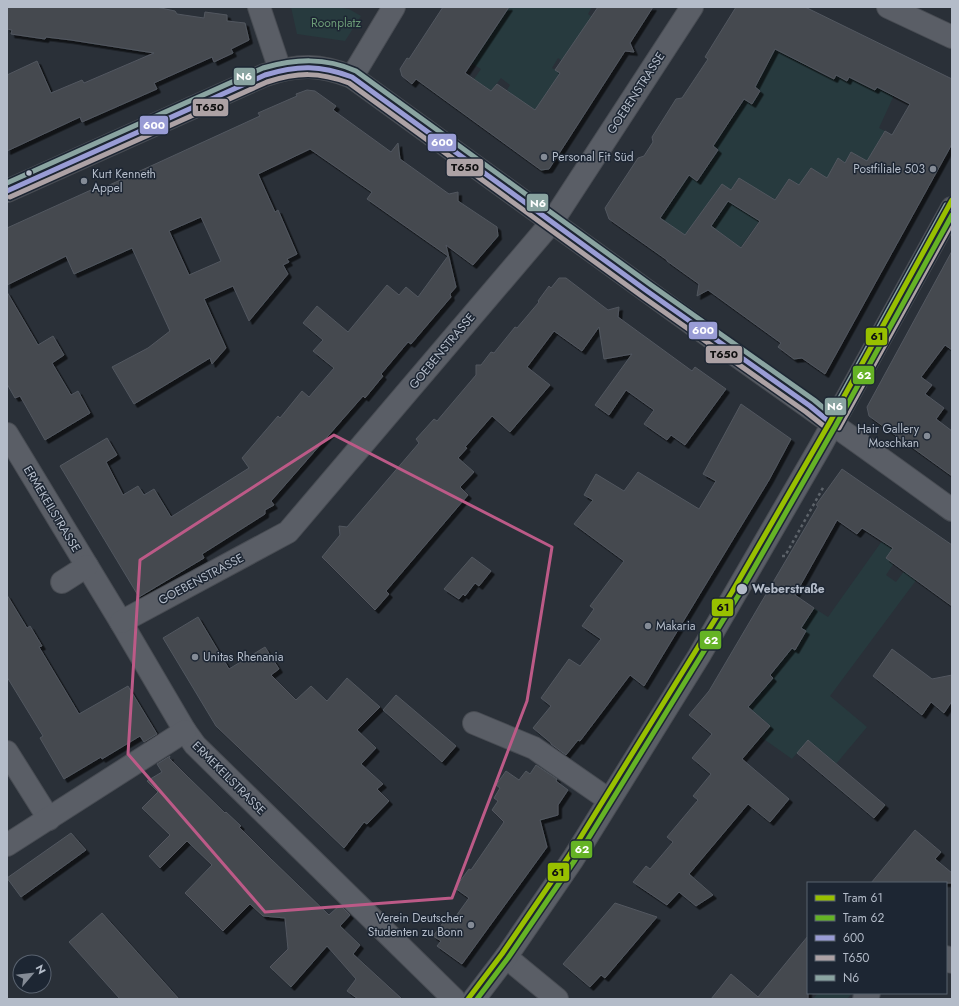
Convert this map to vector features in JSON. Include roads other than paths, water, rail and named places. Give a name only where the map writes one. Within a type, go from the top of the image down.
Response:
[{"type":"street","points":[[259,7],[280,70]]},
{"type":"street","points":[[352,77],[394,7]]},
{"type":"street","name":"GOEBENSTRASSE","points":[[121,622],[288,532],[552,222],[692,7]]},
{"type":"street","points":[[888,7],[952,37]]},
{"type":"street","points":[[7,191],[258,78],[280,70],[296,67],[323,67],[335,70],[352,77],[952,510]]},
{"type":"street","points":[[474,999],[506,957],[573,859],[737,592],[833,425],[952,208]]},
{"type":"street","name":"ERMEKEILSTRASSE","points":[[7,434],[121,622],[184,731],[195,745],[454,999]]},
{"type":"street","points":[[62,582],[87,566]]},
{"type":"street","points":[[474,723],[534,748],[609,800]]},
{"type":"street","points":[[7,845],[184,731]]},
{"type":"street","points":[[7,752],[49,819]]},
{"type":"street","points":[[506,957],[557,999]]},
{"type":"tram line","name":"61","points":[[468,999],[502,954],[569,856],[732,592],[830,422],[952,200]]},
{"type":"tram line","name":"62","points":[[477,999],[508,958],[575,860],[738,596],[836,425],[952,215]]},
{"type":"place","name":"Personal Fit Süd","points":[[544,157]]},
{"type":"place","name":"Postfiliale 503","points":[[933,169]]},
{"type":"place","name":"Kurt Kenneth Appel","points":[[84,181]]},
{"type":"place","name":"Hair Gallery Moschkan","points":[[927,436]]},
{"type":"place","name":"Weberstraße","points":[[742,589]]},
{"type":"place","name":"Makaria","points":[[648,626]]},
{"type":"place","name":"Unitas Rhenania","points":[[195,657]]},
{"type":"place","name":"Verein Deutscher Studenten zu Bonn","points":[[471,925]]},
{"type":"park label","name":"Roonplatz","points":[[336,23]]}]
